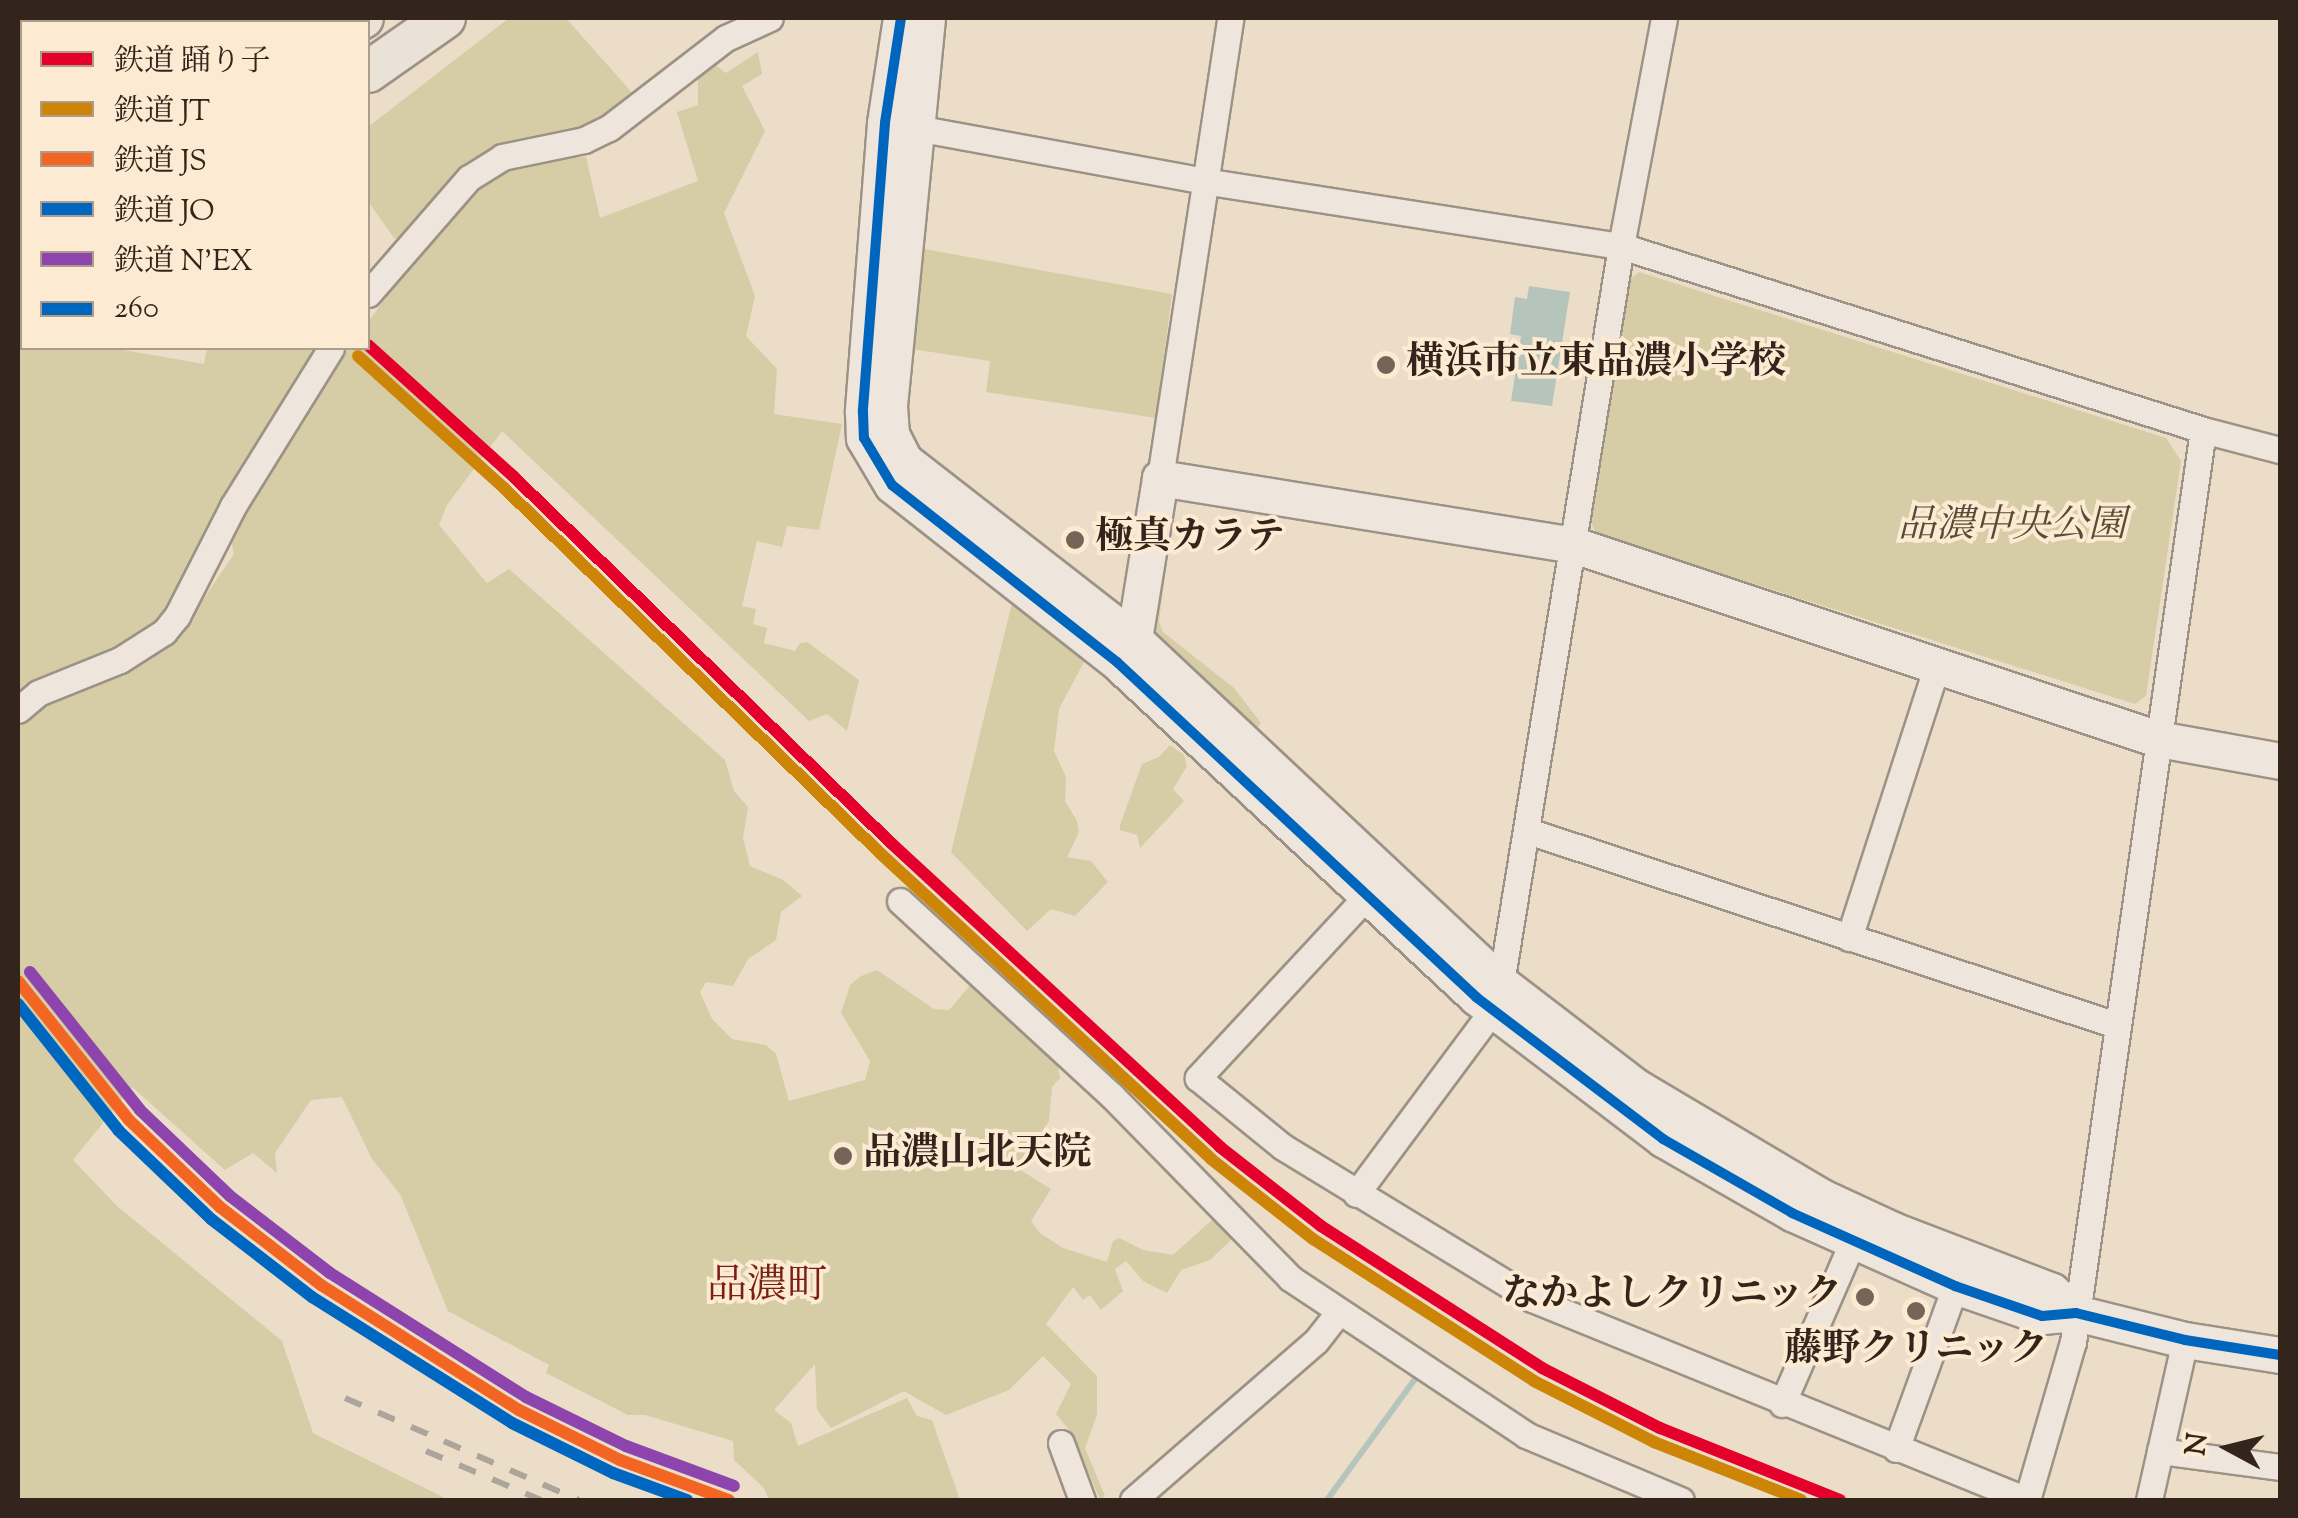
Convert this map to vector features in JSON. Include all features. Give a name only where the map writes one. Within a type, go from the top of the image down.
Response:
[{"type":"main road","points":[[370,71],[445,18]]},
{"type":"street","points":[[370,292],[470,178],[502,157],[584,140],[609,128],[726,38],[770,18]]},
{"type":"street","points":[[901,18],[891,463],[1125,650],[1496,997],[1756,1160],[1858,1229],[1960,1273],[2042,1316],[2076,1313],[2185,1340],[2280,1355]]},
{"type":"street","points":[[900,125],[927,18]]},
{"type":"street","points":[[1125,650],[1160,478],[1230,18]]},
{"type":"street","points":[[1356,1194],[1496,997],[1528,831],[1621,246],[1664,18]]},
{"type":"street","points":[[900,125],[1204,181],[1621,246],[2203,430],[2280,450]]},
{"type":"street","points":[[18,710],[38,693],[120,660],[164,632],[178,616],[234,506],[329,350]]},
{"type":"street","points":[[1377,885],[1198,1078],[1283,1146],[1532,1299],[1782,1404],[2027,1500],[2073,1342],[2203,430]]},
{"type":"street","points":[[1160,478],[1574,545],[2158,739],[2280,761]]},
{"type":"street","points":[[1849,938],[1938,663]]},
{"type":"street","points":[[1528,831],[2116,1026]]},
{"type":"street","points":[[900,901],[1111,1095],[1290,1278],[1526,1435],[1682,1500]]},
{"type":"street","points":[[1782,1404],[1858,1229]]},
{"type":"street","points":[[1896,1449],[1960,1273]]},
{"type":"street","points":[[1133,1500],[1316,1341],[1338,1312]]},
{"type":"street","points":[[2149,1500],[2185,1340]]},
{"type":"street","points":[[1061,1443],[1082,1500]]},
{"type":"street","points":[[2160,1451],[2280,1467]]},
{"type":"green space","points":[[18,18],[125,18],[20,20],[18,132]]},
{"type":"green space","points":[[509,18],[566,18],[634,95],[594,125],[526,144],[402,241],[394,238],[370,204],[370,125]]},
{"type":"green space","points":[[758,52],[762,74],[742,86],[765,131],[724,213],[755,296],[746,336],[777,369],[774,414],[842,424],[819,530],[787,526],[782,547],[757,541],[742,606],[756,609],[753,624],[767,628],[764,643],[795,651],[800,643],[807,642],[859,680],[847,731],[827,714],[809,721],[502,431],[447,505],[439,525],[487,583],[509,569],[725,760],[734,791],[748,807],[743,838],[750,866],[783,880],[802,896],[781,912],[776,940],[748,959],[733,986],[706,982],[700,992],[712,1019],[732,1039],[766,1045],[776,1054],[789,1101],[865,1080],[870,1061],[841,1013],[850,985],[861,976],[877,970],[934,1009],[949,1010],[973,982],[1057,1062],[1060,1078],[1052,1087],[1049,1121],[1017,1168],[1051,1189],[1031,1221],[1040,1233],[1063,1248],[1107,1262],[1113,1241],[1119,1238],[1143,1250],[1173,1255],[1214,1218],[1234,1237],[1210,1260],[1181,1270],[1167,1293],[1143,1281],[1126,1261],[1115,1269],[1123,1291],[1101,1310],[1090,1295],[1083,1300],[1073,1287],[1046,1324],[1097,1376],[1097,1415],[1085,1448],[1105,1496],[1100,1499],[1070,1431],[1056,1414],[1071,1384],[1043,1356],[1009,1390],[946,1415],[904,1391],[831,1428],[817,1410],[815,1364],[774,1410],[791,1423],[798,1446],[907,1398],[917,1416],[932,1420],[960,1500],[769,1500],[764,1488],[734,1460],[733,1441],[645,1415],[628,1415],[546,1373],[549,1365],[448,1311],[400,1194],[372,1159],[342,1097],[311,1100],[275,1153],[277,1173],[253,1153],[225,1170],[132,1087],[73,1160],[117,1206],[282,1341],[313,1433],[449,1500],[18,1500],[18,716],[159,643],[200,604],[234,554],[229,529],[323,385],[348,350],[370,350],[370,319],[442,222],[488,173],[537,159],[586,157],[600,218],[698,181],[677,112],[698,105],[698,71],[709,60],[726,73]]},
{"type":"green space","points":[[919,248],[1172,294],[1156,418],[986,392],[990,361],[912,349]]},
{"type":"green space","name":"品濃中央公園","points":[[1639,272],[2166,438],[2181,461],[2146,696],[2135,704],[1596,534],[1590,520],[1627,282]]},
{"type":"green space","points":[[18,283],[20,350],[124,350],[204,364],[207,350],[323,350],[161,629],[18,705]]},
{"type":"green space","points":[[1176,492],[1159,621],[1163,632],[1234,688],[1261,723],[1254,733],[1148,637],[1165,501]]},
{"type":"green space","points":[[1013,599],[1085,660],[1059,709],[1054,751],[1066,777],[1065,801],[1079,832],[1067,857],[1091,861],[1108,882],[1075,916],[1051,909],[1027,931],[951,852]]},
{"type":"green space","points":[[1170,745],[1184,755],[1187,766],[1173,789],[1184,801],[1140,848],[1137,835],[1120,830],[1120,825],[1142,764],[1159,757]]},
{"type":"shaded area","points":[[1529,286],[1570,292],[1552,406],[1511,401],[1521,336],[1510,334],[1515,297],[1527,299]]},
{"type":"waterway","points":[[1327,1500],[1415,1379]]},
{"type":"railway","points":[[345,1398],[579,1500]]},
{"type":"railway","points":[[426,1451],[541,1500]]},
{"type":"rail line","name":"踊り子","points":[[370,347],[514,477],[891,843],[1220,1147],[1321,1226],[1542,1368],[1660,1428],[1840,1500]]},
{"type":"rail line","name":"JT","points":[[358,356],[504,488],[881,854],[1211,1159],[1313,1239],[1534,1381],[1654,1442],[1801,1500]]},
{"type":"rail line","name":"N'EX","points":[[30,972],[140,1110],[230,1196],[330,1273],[526,1397],[626,1446],[734,1486]]},
{"type":"rail line","name":"JS","points":[[18,981],[129,1120],[220,1207],[321,1285],[519,1410],[620,1460],[729,1500]]},
{"type":"rail line","name":"JO","points":[[18,1004],[119,1131],[211,1219],[312,1297],[512,1423],[613,1473],[687,1500]]},
{"type":"transit line","name":"260","points":[[901,18],[885,123],[863,412],[864,438],[892,485],[1117,662],[1476,997],[1663,1139],[1792,1213],[1955,1286],[2042,1316],[2076,1313],[2185,1340],[2280,1355]]},
{"type":"place","name":"横浜市立東品濃小学校","points":[[1386,365]]},
{"type":"place","name":"極真カラテ","points":[[1075,540]]},
{"type":"place","name":"品濃山北天院","points":[[843,1156]]},
{"type":"place","name":"なかよしクリニック","points":[[1865,1297]]},
{"type":"place","name":"藤野クリニック","points":[[1916,1311]]},
{"type":"district","name":"品濃町","points":[[767,1288]]}]
